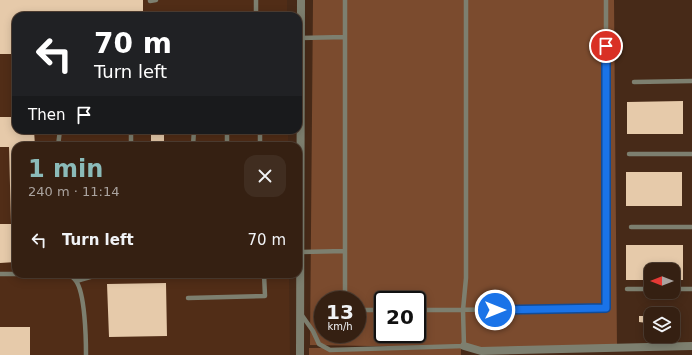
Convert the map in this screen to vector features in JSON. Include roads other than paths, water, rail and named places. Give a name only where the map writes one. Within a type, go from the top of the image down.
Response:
[{"type":"street","points":[[300,12],[301,0]]},
{"type":"street","points":[[300,355],[301,278]]},
{"type":"street","points":[[464,346],[481,353],[604,352],[692,346]]},
{"type":"lane","points":[[150,1],[156,0]]},
{"type":"lane","points":[[256,0],[256,12]]},
{"type":"lane","points":[[345,0],[345,291]]},
{"type":"lane","points":[[301,314],[313,331],[319,344],[330,350],[464,346],[463,310],[466,278],[466,0]]},
{"type":"lane","points":[[426,310],[606,308],[606,0]]},
{"type":"lane","points":[[302,38],[345,37]]},
{"type":"lane","points":[[634,82],[692,82]]},
{"type":"lane","points":[[628,154],[692,154]]},
{"type":"lane","points":[[631,227],[692,227]]},
{"type":"lane","points":[[302,252],[345,251]]},
{"type":"lane","points":[[0,274],[12,274]]},
{"type":"lane","points":[[73,278],[76,281],[80,294],[85,323],[86,355]]},
{"type":"lane","points":[[76,281],[87,278]]},
{"type":"lane","points":[[188,298],[265,296],[264,278]]},
{"type":"lane","points":[[627,289],[644,289]]},
{"type":"lane","points":[[680,289],[692,289]]}]
